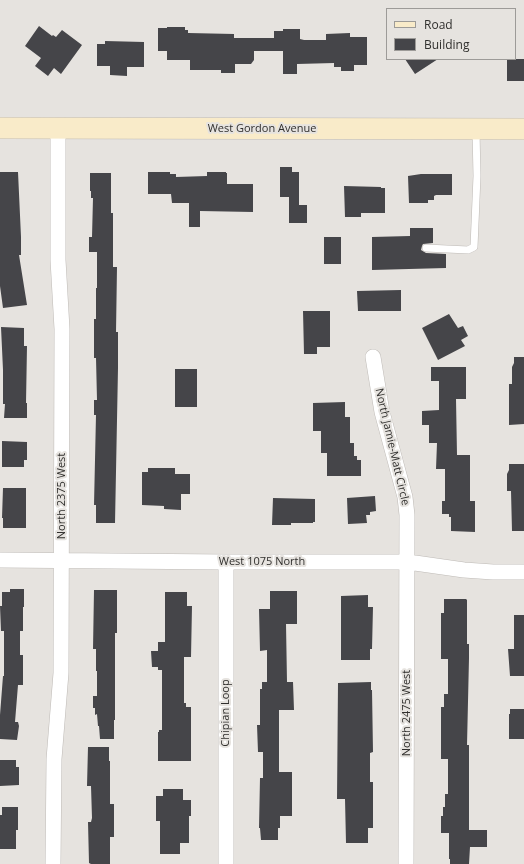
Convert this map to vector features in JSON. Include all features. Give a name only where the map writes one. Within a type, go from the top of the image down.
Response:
[{"type":"main road","name":"West Gordon Avenue","points":[[0,128],[524,129]]},
{"type":"street","name":"North 2375 West","points":[[53,864],[54,759],[62,673],[62,329],[58,260],[58,128]]},
{"type":"street","name":"North Jamie-Matt Circle","points":[[373,357],[382,412],[405,497],[408,562]]},
{"type":"street","name":"West 1075 North","points":[[0,560],[408,562],[464,570],[524,572]]},
{"type":"street","name":"Chipian Loop","points":[[226,562],[226,864]]},
{"type":"street","name":"North 2475 West","points":[[406,864],[408,562]]},
{"type":"lane","points":[[426,248],[468,250],[474,247],[476,129]]},
{"type":"building","points":[[39,26],[52,36],[53,35],[56,37],[62,30],[82,45],[61,74],[54,68],[48,76],[35,66],[41,58],[25,46]]},
{"type":"building","points":[[185,27],[185,30],[188,30],[188,33],[234,34],[234,38],[274,38],[274,31],[283,31],[283,29],[300,29],[300,39],[304,40],[326,40],[326,34],[350,33],[350,37],[367,37],[367,65],[354,65],[354,71],[341,71],[341,67],[334,67],[334,63],[297,64],[297,74],[283,74],[283,51],[254,51],[254,60],[251,64],[235,64],[235,73],[221,73],[221,70],[190,70],[190,60],[167,60],[167,51],[158,51],[158,28]]},
{"type":"building","points":[[105,41],[144,42],[144,67],[127,67],[127,76],[110,75],[110,66],[97,66],[97,44],[105,44]]},
{"type":"building","points":[[524,59],[524,81],[507,81],[507,60]]},
{"type":"building","points":[[406,60],[436,60],[415,74]]},
{"type":"building","points":[[280,167],[292,167],[292,172],[299,172],[299,205],[307,205],[307,223],[289,223],[289,197],[280,197]]},
{"type":"building","points":[[0,172],[18,172],[21,237],[21,255],[19,255],[27,305],[3,308],[0,286]]},
{"type":"building","points":[[148,172],[170,172],[170,174],[176,174],[176,177],[207,176],[207,172],[226,172],[227,184],[253,184],[253,212],[200,211],[200,227],[189,227],[189,203],[172,203],[171,194],[148,194]]},
{"type":"building","points":[[90,173],[111,173],[113,267],[117,267],[116,332],[118,332],[115,523],[96,523],[96,505],[94,505],[96,415],[94,415],[94,400],[97,400],[96,358],[94,358],[94,319],[96,319],[97,252],[89,252],[89,237],[92,237],[93,198],[91,198],[90,191]]},
{"type":"building","points":[[421,174],[452,174],[452,195],[436,195],[434,196],[434,200],[428,200],[428,203],[409,203],[408,176]]},
{"type":"building","points":[[344,186],[385,188],[385,213],[361,213],[361,217],[345,217]]},
{"type":"building","points":[[410,228],[433,228],[433,243],[423,244],[421,250],[426,253],[446,254],[446,268],[372,270],[372,237],[410,236]]},
{"type":"building","points":[[324,237],[341,237],[341,264],[324,264]]},
{"type":"building","points":[[401,290],[401,311],[358,311],[357,291]]},
{"type":"building","points":[[303,311],[330,311],[330,347],[317,347],[317,354],[304,354]]},
{"type":"building","points":[[449,314],[458,328],[463,326],[468,336],[461,340],[465,346],[438,360],[422,328]]},
{"type":"building","points":[[1,327],[24,328],[24,346],[27,346],[27,418],[4,418],[5,404],[3,404]]},
{"type":"building","points":[[514,357],[524,357],[524,424],[509,425],[509,384],[512,384],[512,367]]},
{"type":"building","points":[[431,367],[466,367],[466,399],[456,399],[457,455],[470,455],[470,501],[475,501],[475,532],[451,531],[451,517],[449,517],[449,514],[442,514],[442,501],[445,501],[445,469],[436,469],[437,443],[429,443],[429,425],[422,425],[422,411],[439,410],[439,381],[431,381]]},
{"type":"building","points":[[175,369],[197,369],[197,407],[175,407]]},
{"type":"building","points":[[345,402],[345,417],[350,417],[350,443],[354,443],[354,456],[357,456],[357,460],[361,460],[361,476],[327,476],[327,453],[321,453],[321,431],[313,431],[313,403]]},
{"type":"building","points":[[2,441],[27,442],[27,460],[24,460],[24,467],[2,467]]},
{"type":"building","points":[[509,464],[524,464],[524,531],[512,531],[511,491],[507,491],[507,474]]},
{"type":"building","points":[[148,468],[175,468],[175,474],[190,474],[190,494],[181,494],[181,510],[164,509],[164,506],[142,505],[142,472],[148,472]]},
{"type":"building","points":[[3,488],[26,488],[26,528],[3,528]]},
{"type":"building","points":[[375,496],[376,511],[370,512],[370,515],[366,515],[367,523],[348,524],[347,498]]},
{"type":"building","points":[[273,498],[315,499],[315,522],[291,523],[291,525],[272,525]]},
{"type":"building","points":[[10,589],[24,589],[23,631],[20,631],[20,655],[23,655],[23,685],[18,685],[15,722],[18,722],[19,726],[17,740],[0,739],[0,715],[4,676],[4,631],[1,631],[0,606],[2,606],[2,592],[10,592]]},
{"type":"building","points":[[94,590],[117,590],[114,739],[100,739],[97,714],[95,715],[95,708],[93,708],[93,696],[97,696],[96,649],[93,649]]},
{"type":"building","points":[[270,591],[297,591],[297,624],[286,624],[287,682],[293,682],[294,710],[279,710],[279,772],[292,772],[292,816],[280,816],[278,840],[261,840],[259,828],[260,778],[263,778],[263,752],[258,752],[257,725],[260,725],[260,689],[262,689],[262,682],[267,682],[267,650],[260,651],[259,609],[270,609]]},
{"type":"building","points":[[165,592],[187,592],[187,606],[192,606],[191,657],[184,657],[184,703],[186,703],[186,707],[191,707],[191,761],[158,761],[158,732],[159,730],[162,730],[162,670],[158,670],[158,667],[152,667],[151,651],[158,651],[158,642],[165,642]]},
{"type":"building","points":[[368,595],[368,607],[373,607],[372,649],[370,649],[370,660],[341,660],[341,596]]},
{"type":"building","points":[[444,599],[467,600],[467,644],[469,644],[467,745],[469,745],[469,830],[487,830],[487,847],[470,847],[469,864],[450,864],[449,833],[441,833],[441,816],[443,816],[443,807],[445,807],[445,794],[448,794],[448,759],[441,759],[441,707],[444,707],[444,694],[448,694],[448,659],[441,659],[441,613],[444,613]]},
{"type":"building","points":[[514,615],[524,615],[524,676],[510,676],[508,649],[514,649]]},
{"type":"building","points":[[371,682],[373,752],[370,753],[370,782],[373,782],[373,828],[368,828],[368,843],[346,843],[345,799],[337,799],[338,683]]},
{"type":"building","points":[[510,709],[524,709],[524,739],[509,739]]},
{"type":"building","points":[[88,747],[109,747],[110,804],[114,804],[114,837],[110,837],[110,864],[89,863],[88,822],[91,822],[92,818],[91,786],[87,786]]},
{"type":"building","points":[[0,760],[16,760],[16,767],[19,767],[19,785],[0,786]]},
{"type":"building","points":[[163,789],[183,789],[183,800],[191,800],[191,816],[189,816],[189,843],[180,843],[180,854],[160,854],[160,821],[156,821],[156,796],[163,796]]},
{"type":"building","points":[[2,807],[18,807],[16,849],[0,849],[0,815],[2,815]]}]
